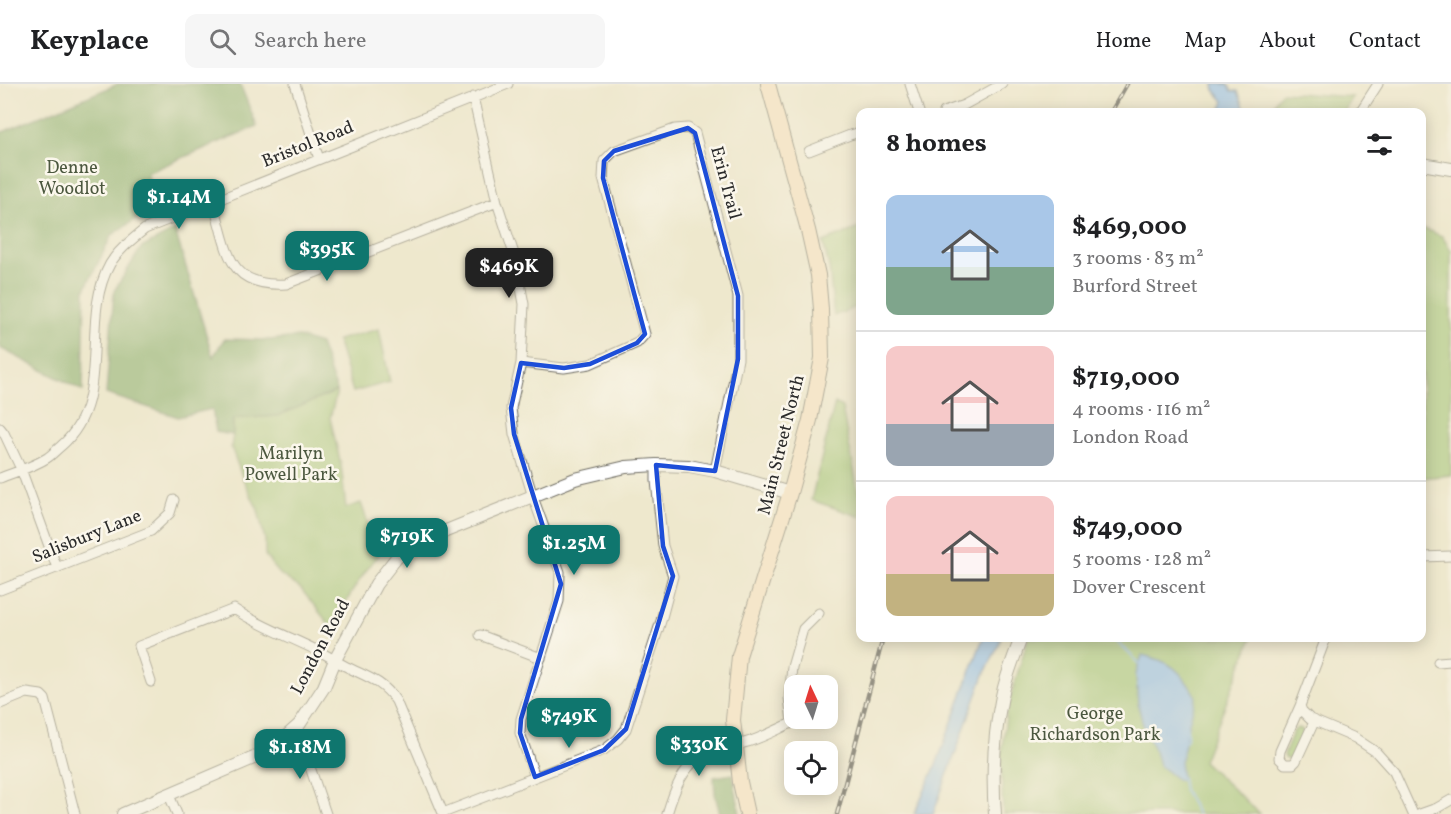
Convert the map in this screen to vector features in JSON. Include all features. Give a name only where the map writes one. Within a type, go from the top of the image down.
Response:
[{"type":"main road","name":"Main Street North","points":[[747,814],[740,782],[733,720],[740,656],[790,493],[810,420],[822,358],[818,275],[768,84]]},
{"type":"street","points":[[295,84],[319,159]]},
{"type":"street","name":"Bristol Road","points":[[0,478],[47,458],[70,439],[85,415],[92,389],[98,292],[110,263],[124,246],[145,229],[508,84]]},
{"type":"street","points":[[910,84],[918,108]]},
{"type":"street","points":[[956,108],[1002,84]]},
{"type":"street","points":[[1363,108],[1378,84]]},
{"type":"street","points":[[473,97],[497,202],[515,257],[524,304],[521,363],[512,408],[514,434],[533,497],[560,572],[559,601],[521,719],[520,733],[535,777]]},
{"type":"street","name":"Erin Trail","points":[[521,363],[564,368],[590,364],[637,343],[645,334],[603,178],[604,161],[614,151],[675,129],[688,128],[695,133],[738,296],[738,359],[715,471]]},
{"type":"street","points":[[809,152],[856,133]]},
{"type":"street","points":[[1426,165],[1451,169]]},
{"type":"street","points":[[213,202],[230,259],[241,274],[256,282],[274,285],[286,284],[497,202]]},
{"type":"street","points":[[0,428],[21,469],[57,568]]},
{"type":"street","points":[[151,682],[139,646],[234,609],[377,681],[391,693],[400,709],[443,813],[604,750],[626,729],[677,576],[663,546],[656,465]]},
{"type":"street","name":"London Road","points":[[123,814],[270,751],[284,739],[299,725],[324,687],[335,660],[376,584],[397,557],[441,533],[575,479],[626,467],[689,466],[715,471],[790,493]]},
{"type":"street","name":"Salisbury Lane","points":[[0,590],[151,531],[170,513],[174,500]]},
{"type":"street","points":[[1426,557],[1451,556]]},
{"type":"street","points":[[667,814],[675,787],[680,779],[693,763],[707,752],[747,742],[792,723],[789,698],[792,667],[803,629],[819,614]]},
{"type":"street","points":[[480,635],[541,658]]},
{"type":"street","points":[[995,814],[995,758],[1002,694],[1020,642]]},
{"type":"street","points":[[1314,722],[1296,761],[1293,764],[1284,764],[1279,758],[1280,751],[1324,642]]},
{"type":"street","points":[[1438,662],[1451,661]]},
{"type":"street","points":[[0,704],[27,693],[41,695],[45,699],[75,814]]},
{"type":"street","points":[[1300,706],[1306,716],[1314,722],[1355,738],[1376,752],[1394,772],[1413,814]]},
{"type":"street","points":[[284,739],[294,746],[309,764],[326,814]]},
{"type":"street","points":[[169,795],[177,814]]},
{"type":"street","points":[[1420,814],[1451,800]]},
{"type":"highlighted area","points":[[688,128],[695,133],[738,296],[738,359],[715,471],[656,465],[663,546],[673,576],[626,729],[604,750],[535,777],[520,733],[521,719],[561,584],[514,434],[511,408],[521,363],[564,368],[590,364],[637,343],[645,334],[603,178],[604,161],[614,151]]},
{"type":"green space","name":"Denne Woodlot","points":[[118,84],[240,84],[257,126],[147,173],[159,204],[112,235],[85,289],[83,391],[0,348],[0,133]]},
{"type":"green space","points":[[1281,92],[1353,97],[1346,108],[1271,108]]},
{"type":"green space","points":[[856,229],[856,307],[834,316],[829,267],[823,242]]},
{"type":"green space","points":[[175,230],[213,357],[224,339],[269,340],[299,337],[320,344],[337,391],[277,416],[233,419],[233,435],[216,432],[212,409],[178,417],[106,394],[114,291],[141,248]]},
{"type":"green space","points":[[1426,230],[1442,236],[1451,250],[1451,475],[1426,478]]},
{"type":"green space","points":[[379,329],[390,382],[353,392],[337,340]]},
{"type":"green space","name":"Marilyn Powell Park","points":[[337,391],[330,418],[341,465],[346,508],[361,503],[379,555],[359,581],[332,628],[301,589],[277,572],[265,555],[265,540],[258,510],[231,447],[233,419],[277,416]]},
{"type":"green space","points":[[835,403],[842,407],[856,480],[856,515],[811,500]]},
{"type":"green space","name":"George Richardson Park","points":[[1027,642],[1250,642],[1203,761],[1260,814],[1003,814],[1001,756],[1007,709]]},
{"type":"green space","points":[[1297,728],[1302,729],[1303,734],[1294,758],[1285,758],[1284,754]]},
{"type":"green space","points":[[733,774],[740,814],[720,814],[715,795],[714,777]]},
{"type":"water","points":[[1214,84],[1228,84],[1232,91],[1238,91],[1244,108],[1221,108],[1224,101],[1215,91]]},
{"type":"water","points":[[982,642],[1000,642],[984,675],[933,814],[914,814],[936,765]]},
{"type":"water","points":[[1142,655],[1169,664],[1181,674],[1196,697],[1180,761],[1182,780],[1178,780],[1159,765],[1144,729],[1138,704],[1136,674]]},
{"type":"waterway","points":[[1117,642],[1140,664]]},
{"type":"waterway","points":[[1184,742],[1187,739],[1187,728]]},
{"type":"waterway","points":[[1182,778],[1184,790],[1197,814]]},
{"type":"railway","points":[[1113,108],[1127,84]]},
{"type":"railway","points":[[837,814],[882,642]]}]
